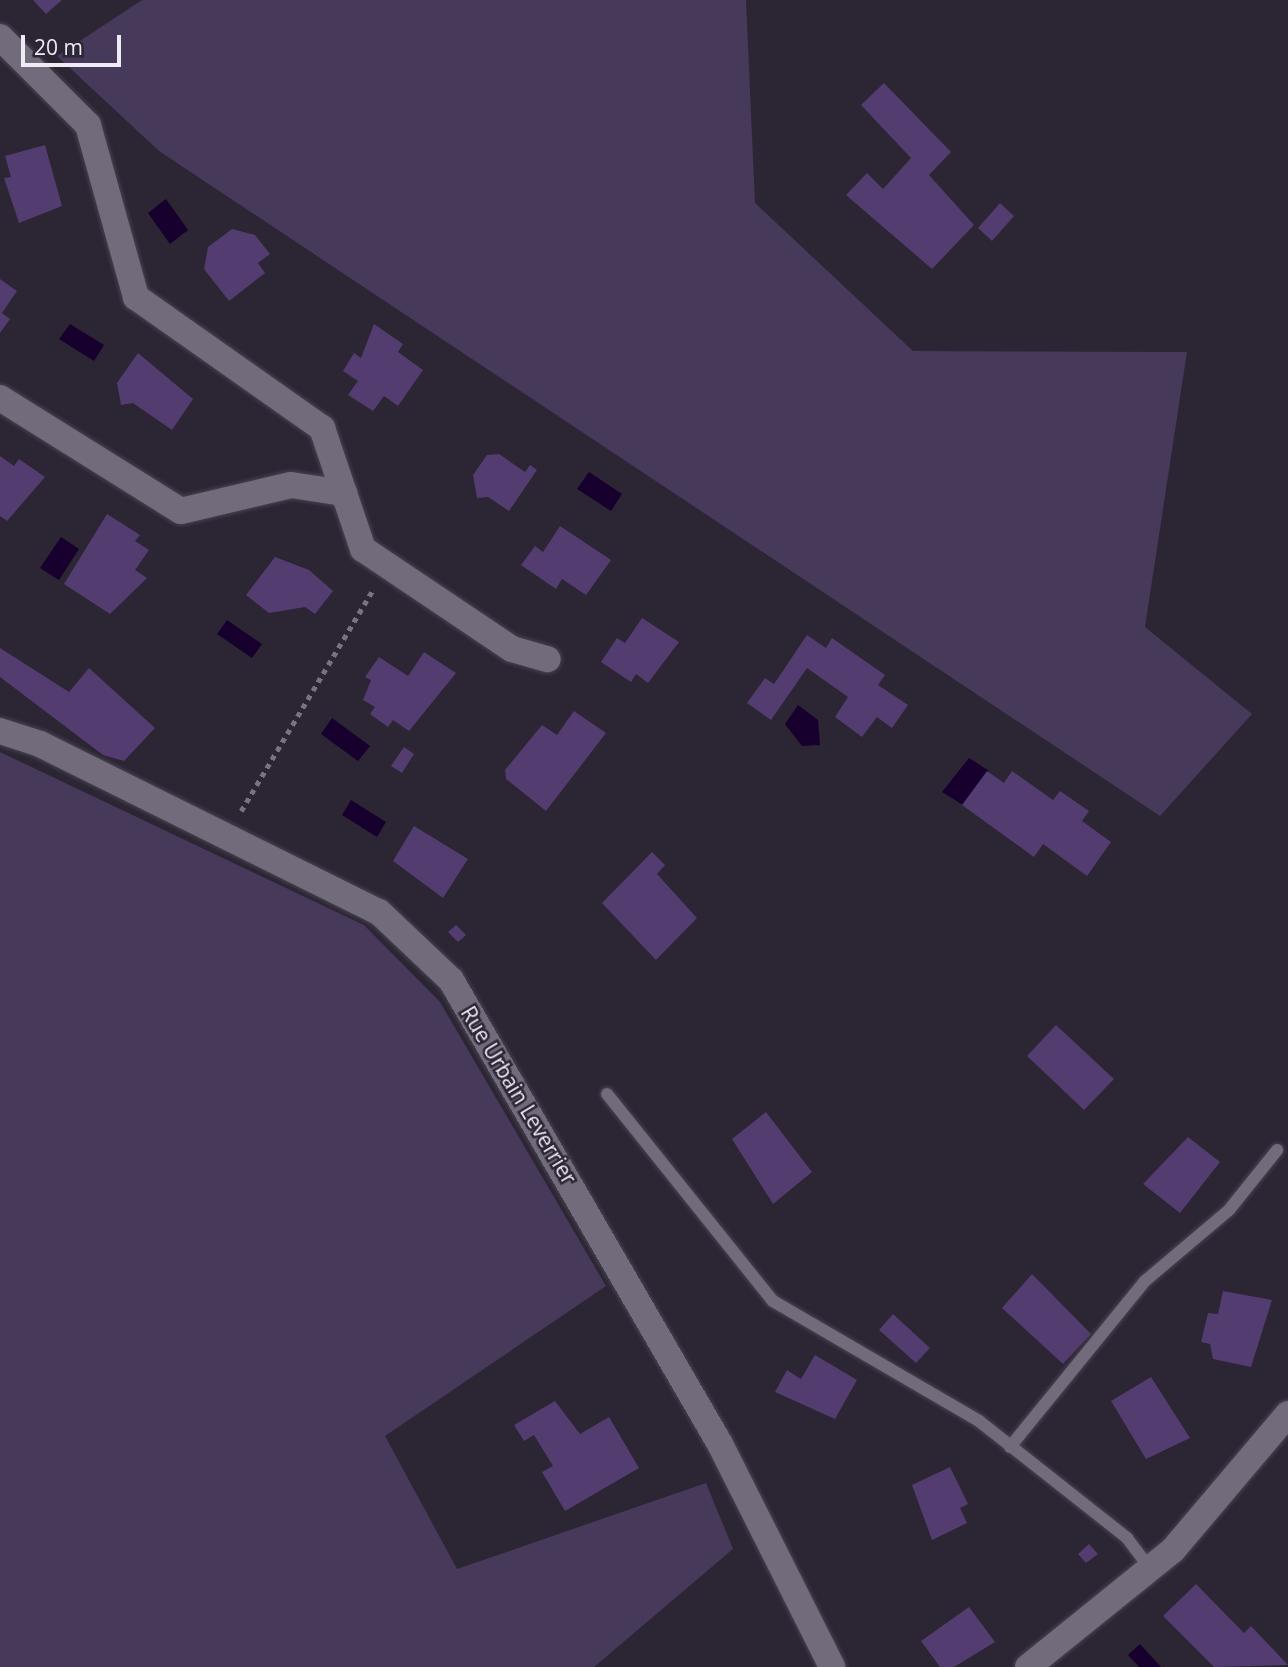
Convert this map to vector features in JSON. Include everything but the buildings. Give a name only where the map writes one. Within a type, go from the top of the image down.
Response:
[{"type":"street","points":[[0,37],[88,125],[135,297],[322,428],[363,549],[512,649],[548,659]]},
{"type":"street","points":[[0,398],[181,511],[291,485],[344,494]]},
{"type":"street","name":"Rue Urbain Leverrier","points":[[0,731],[226,836],[379,912],[451,980],[713,1432],[832,1667]]},
{"type":"street","points":[[1028,1667],[1058,1658],[1149,1567],[1173,1550],[1284,1423]]},
{"type":"lane","points":[[607,1094],[773,1301],[979,1421],[1127,1538],[1149,1567]]},
{"type":"lane","points":[[1010,1447],[1145,1282],[1229,1210],[1277,1150]]},
{"type":"path","points":[[226,836],[387,565]]},
{"type":"shaded area","points":[[142,0],[746,0],[755,203],[913,351],[1187,352],[1145,627],[1252,714],[1160,816],[159,151],[57,56]]},
{"type":"shaded area","points":[[166,199],[188,230],[170,244],[148,213]]},
{"type":"shaded area","points":[[70,324],[104,345],[94,361],[59,339]]},
{"type":"shaded area","points":[[589,472],[622,494],[611,511],[577,489]]},
{"type":"shaded area","points":[[61,537],[79,549],[59,580],[40,568]]},
{"type":"shaded area","points":[[227,620],[262,644],[252,658],[217,634]]},
{"type":"shaded area","points":[[798,705],[818,720],[820,745],[802,746],[785,724]]},
{"type":"shaded area","points":[[332,718],[370,746],[358,761],[321,734]]},
{"type":"shaded area","points":[[0,752],[364,925],[440,1002],[606,1286],[385,1436],[457,1569],[706,1483],[733,1549],[594,1667],[0,1667]]},
{"type":"shaded area","points":[[969,758],[989,771],[963,805],[942,792]]},
{"type":"shaded area","points":[[351,800],[386,822],[377,837],[342,815]]},
{"type":"shaded area","points":[[1140,1644],[1161,1667],[1139,1667],[1128,1655]]}]
